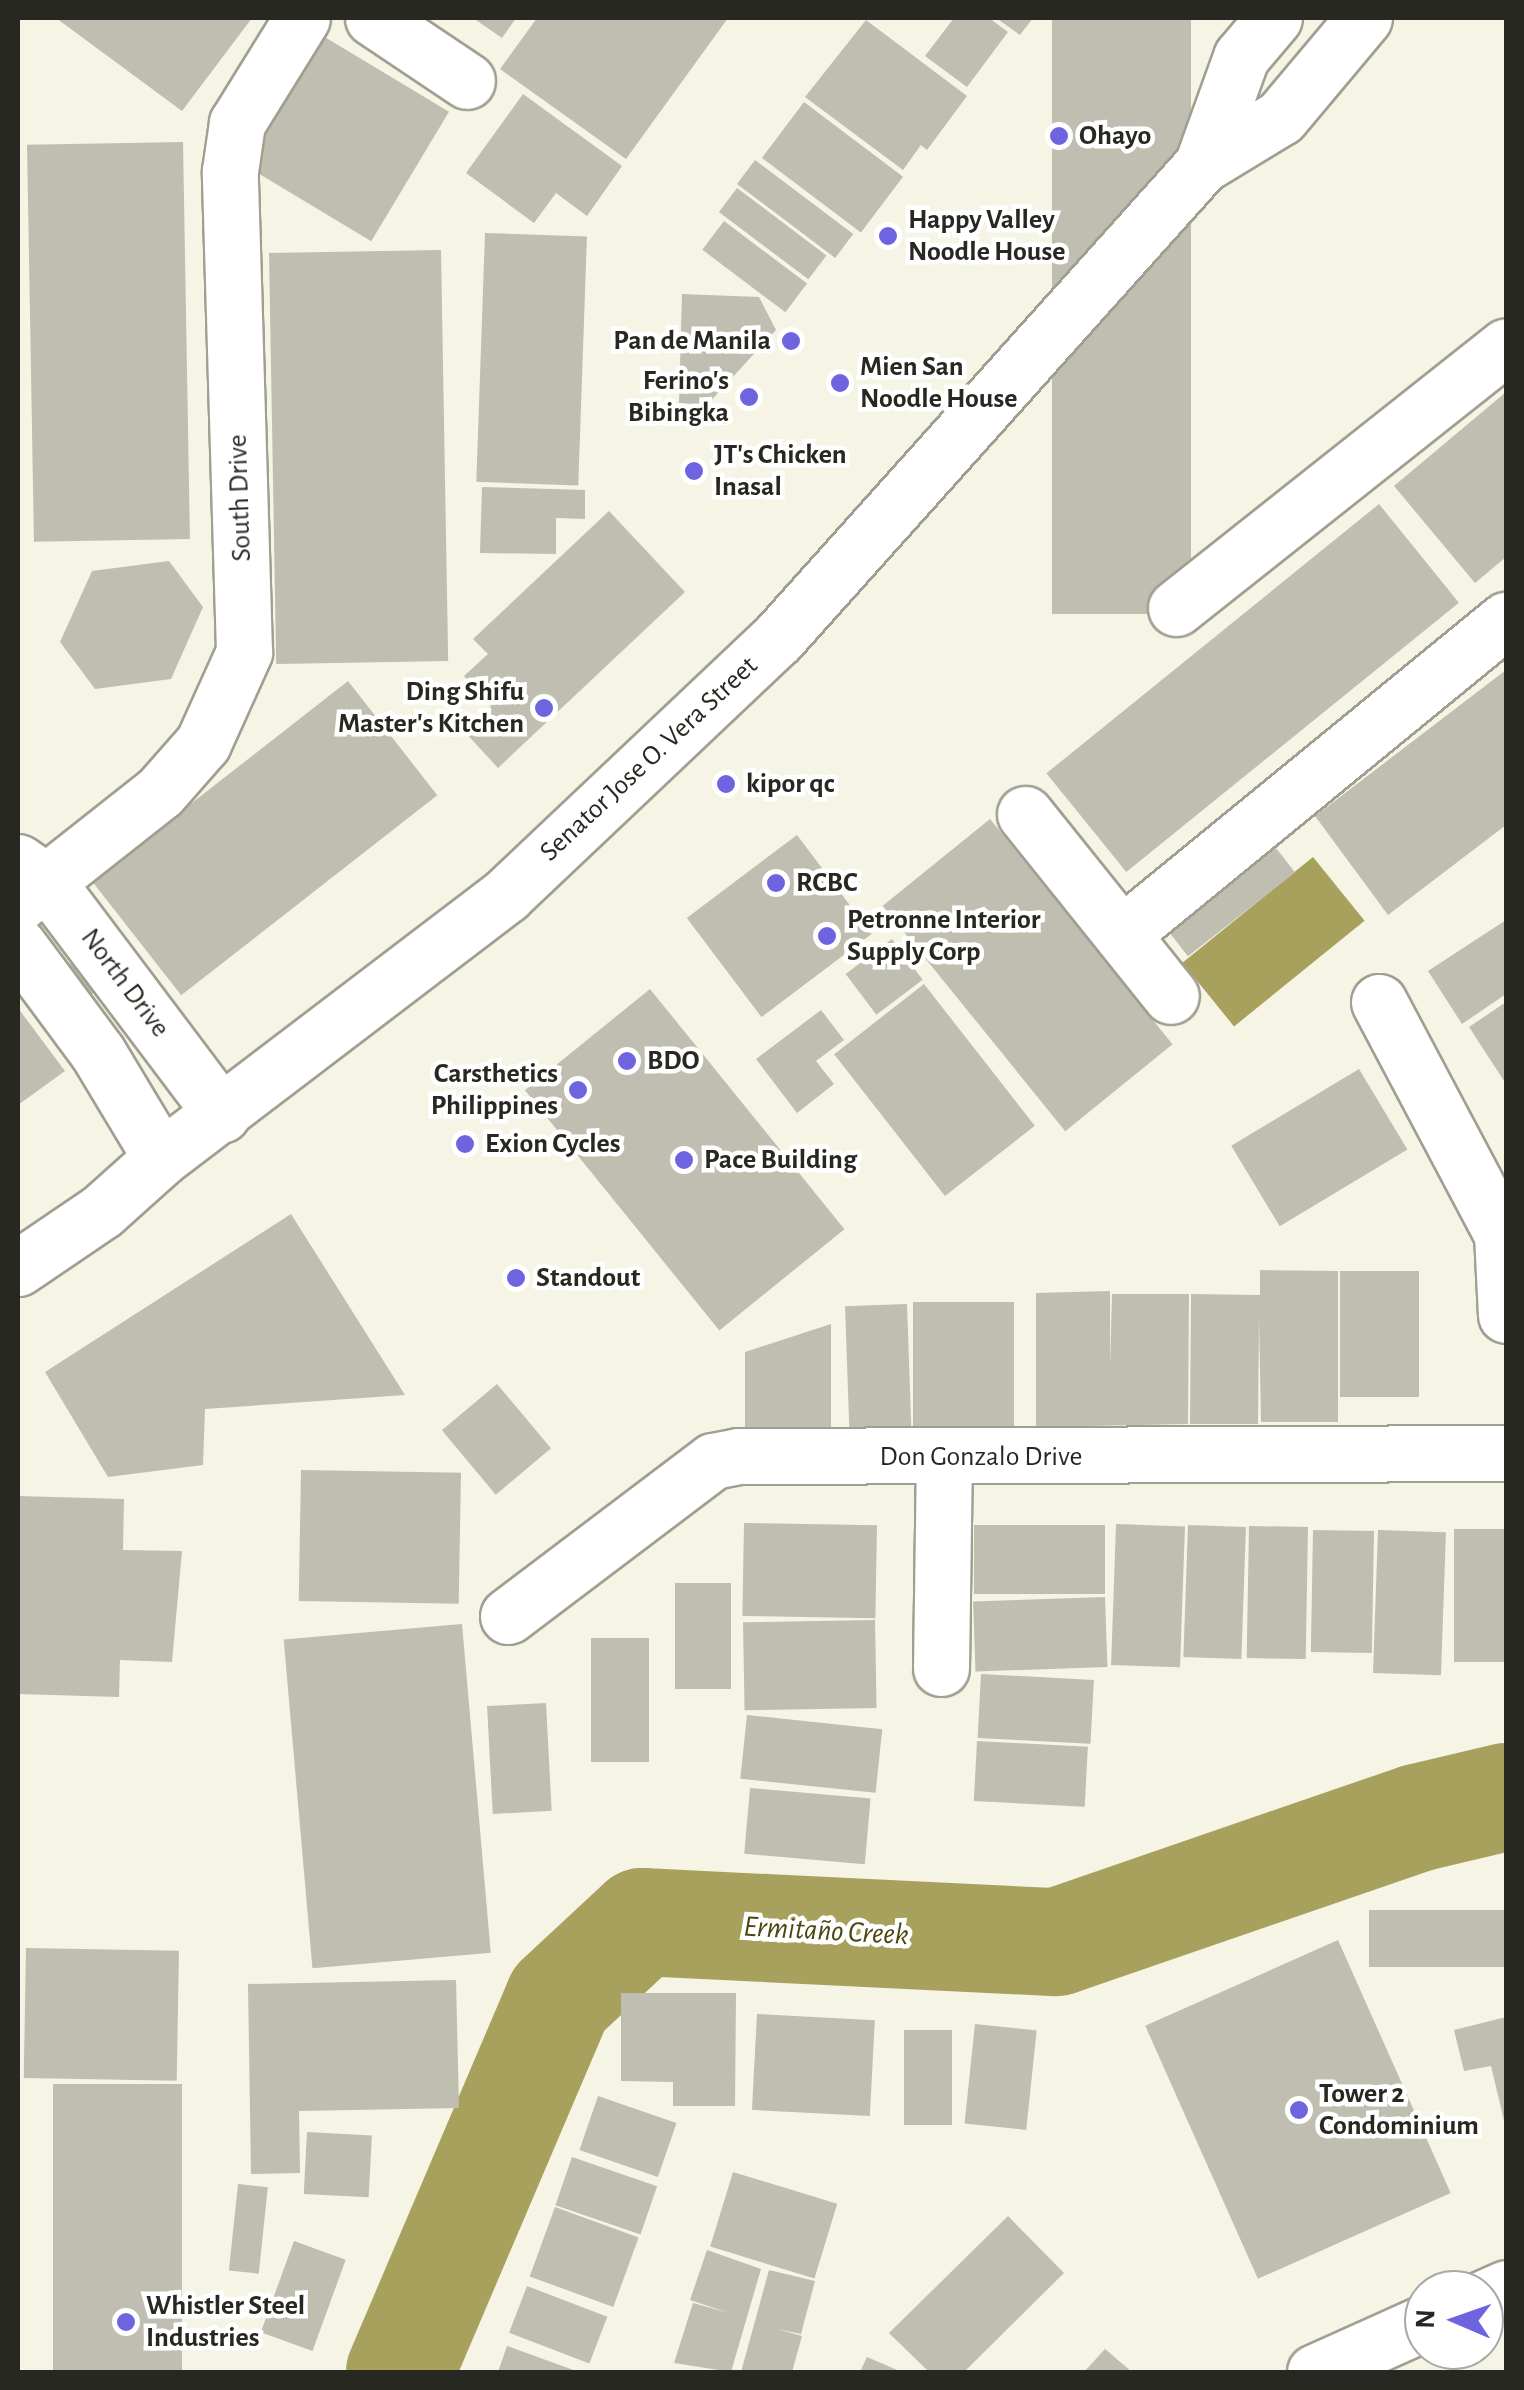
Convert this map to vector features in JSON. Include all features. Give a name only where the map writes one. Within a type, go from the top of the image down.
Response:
[{"type":"street","name":"South Drive","points":[[27,883],[160,792],[202,744],[244,652],[230,170],[237,123],[302,18]]},
{"type":"street","points":[[373,18],[467,81]]},
{"type":"street","name":"Senator Jose O. Vera Street","points":[[1202,165],[1240,57],[1274,18]]},
{"type":"street","name":"Senator Jose O. Vera Street","points":[[18,1268],[102,1211],[160,1158],[506,895],[778,638],[1202,165],[1281,117],[1364,18]]},
{"type":"street","points":[[1176,608],[1506,346]]},
{"type":"street","points":[[1122,934],[1506,620]]},
{"type":"street","points":[[1025,814],[1171,996]]},
{"type":"street","name":"North Drive","points":[[27,883],[222,1114]]},
{"type":"street","points":[[18,945],[98,1053],[160,1158]]},
{"type":"street","points":[[1379,1002],[1502,1234],[1506,1315]]},
{"type":"street","name":"Don Gonzalo Drive","points":[[508,1616],[713,1461],[1506,1454]]},
{"type":"street","points":[[941,1668],[944,1458]]},
{"type":"street","points":[[1326,2370],[1404,2333]]},
{"type":"shaded area","points":[[1313,857],[1365,921],[1234,1026],[1182,963]]},
{"type":"building","points":[[56,18],[252,18],[182,111]]},
{"type":"building","points":[[473,18],[516,18],[502,38]]},
{"type":"building","points":[[537,18],[728,18],[626,159],[500,69]]},
{"type":"building","points":[[954,18],[989,18],[1008,32],[967,87],[925,56]]},
{"type":"building","points":[[996,18],[1033,18],[1020,35]]},
{"type":"building","points":[[1052,18],[1191,18],[1191,614],[1052,614]]},
{"type":"building","points":[[866,20],[967,96],[927,150],[921,145],[903,170],[805,97]]},
{"type":"building","points":[[323,36],[449,112],[371,241],[245,165]]},
{"type":"building","points":[[523,94],[622,166],[587,216],[556,193],[534,223],[466,173]]},
{"type":"building","points":[[804,102],[903,177],[861,233],[762,158]]},
{"type":"building","points":[[183,142],[190,539],[34,542],[27,145]]},
{"type":"building","points":[[755,160],[853,234],[835,258],[737,184]]},
{"type":"building","points":[[737,188],[826,255],[808,279],[719,212]]},
{"type":"building","points":[[724,221],[807,284],[785,312],[702,250]]},
{"type":"building","points":[[485,233],[587,237],[578,485],[476,482]]},
{"type":"building","points":[[441,250],[448,661],[276,664],[269,253]]},
{"type":"building","points":[[682,294],[759,297],[776,330],[707,405],[679,403]]},
{"type":"building","points":[[1506,392],[1506,557],[1475,583],[1394,486]]},
{"type":"building","points":[[482,487],[585,490],[585,519],[556,518],[556,554],[480,553]]},
{"type":"building","points":[[1379,504],[1459,603],[1126,872],[1046,773]]},
{"type":"building","points":[[609,511],[685,592],[498,768],[464,731],[491,706],[464,676],[488,654],[473,639]]},
{"type":"building","points":[[169,561],[203,607],[171,679],[95,689],[60,642],[92,571]]},
{"type":"building","points":[[1506,670],[1506,825],[1388,915],[1315,816]]},
{"type":"building","points":[[348,681],[437,795],[181,995],[92,881]]},
{"type":"building","points":[[990,819],[1173,1044],[1065,1131],[883,906]]},
{"type":"building","points":[[797,835],[872,934],[761,1017],[687,918]]},
{"type":"building","points":[[1276,848],[1295,872],[1188,956],[1169,932]]},
{"type":"building","points":[[1506,920],[1506,994],[1462,1024],[1428,971]]},
{"type":"building","points":[[892,939],[923,980],[876,1015],[846,974]]},
{"type":"building","points":[[82,956],[103,987],[78,1003],[57,973]]},
{"type":"building","points":[[924,984],[1035,1126],[945,1196],[834,1054]]},
{"type":"building","name":"Pace Building","points":[[650,989],[844,1229],[719,1330],[525,1090]]},
{"type":"building","points":[[1506,1002],[1506,1084],[1469,1027]]},
{"type":"building","points":[[18,1008],[65,1071],[18,1105]]},
{"type":"building","points":[[821,1010],[844,1040],[816,1061],[834,1084],[797,1113],[756,1059]]},
{"type":"building","points":[[1359,1069],[1407,1150],[1280,1226],[1231,1146]]},
{"type":"building","points":[[291,1214],[405,1395],[205,1409],[203,1465],[108,1477],[45,1372]]},
{"type":"building","points":[[1260,1270],[1338,1271],[1338,1422],[1261,1422],[1259,1318],[1258,1424],[1190,1424],[1191,1294],[1260,1295]]},
{"type":"building","points":[[1340,1271],[1419,1271],[1419,1397],[1340,1397]]},
{"type":"building","points":[[1110,1291],[1110,1366],[1112,1294],[1189,1294],[1188,1424],[1036,1427],[1036,1293]]},
{"type":"building","points":[[913,1302],[1014,1302],[1014,1439],[913,1439]]},
{"type":"building","points":[[907,1304],[912,1439],[850,1441],[845,1306]]},
{"type":"building","points":[[831,1324],[831,1431],[745,1431],[745,1352]]},
{"type":"building","points":[[497,1384],[551,1448],[496,1495],[442,1430]]},
{"type":"building","points":[[301,1470],[461,1473],[459,1604],[299,1601]]},
{"type":"building","points":[[18,1496],[124,1499],[123,1550],[182,1551],[172,1662],[120,1660],[119,1697],[18,1694]]},
{"type":"building","points":[[744,1523],[877,1525],[875,1618],[742,1616]]},
{"type":"building","points":[[1116,1524],[1185,1526],[1180,1667],[1111,1665]]},
{"type":"building","points":[[974,1525],[1105,1525],[1105,1594],[974,1594]]},
{"type":"building","points":[[1188,1525],[1246,1527],[1241,1659],[1183,1657]]},
{"type":"building","points":[[1249,1526],[1308,1527],[1306,1659],[1247,1658]]},
{"type":"building","points":[[1454,1529],[1506,1529],[1506,1662],[1454,1662]]},
{"type":"building","points":[[1313,1530],[1374,1531],[1372,1653],[1311,1652]]},
{"type":"building","points":[[1378,1530],[1446,1532],[1441,1675],[1373,1673]]},
{"type":"building","points":[[675,1583],[731,1583],[731,1689],[675,1689]]},
{"type":"building","points":[[1105,1597],[1107,1667],[976,1672],[973,1602]]},
{"type":"building","points":[[875,1620],[877,1708],[745,1710],[743,1622]]},
{"type":"building","points":[[462,1624],[491,1953],[312,1968],[284,1640]]},
{"type":"building","points":[[591,1638],[649,1638],[649,1762],[591,1762]]},
{"type":"building","points":[[981,1674],[1094,1680],[1090,1744],[978,1738]]},
{"type":"building","points":[[546,1703],[552,1811],[493,1814],[487,1706]]},
{"type":"building","points":[[747,1715],[882,1729],[876,1793],[740,1779]]},
{"type":"building","points":[[977,1741],[1088,1747],[1085,1807],[974,1801]]},
{"type":"building","points":[[750,1788],[871,1799],[865,1864],[744,1854]]},
{"type":"building","points":[[1369,1910],[1506,1910],[1506,1967],[1369,1967]]},
{"type":"building","name":"Tower 2 Condominium","points":[[1338,1940],[1451,2193],[1258,2279],[1145,2026]]},
{"type":"building","points":[[26,1948],[179,1951],[177,2081],[24,2078]]},
{"type":"building","points":[[456,1980],[459,2108],[299,2111],[300,2173],[251,2174],[248,1984]]},
{"type":"building","points":[[621,1993],[736,1993],[735,2106],[673,2106],[673,2082],[621,2081]]},
{"type":"building","points":[[757,2014],[875,2020],[870,2116],[752,2110]]},
{"type":"building","points":[[1506,2017],[1505,2125],[1491,2066],[1464,2071],[1454,2030]]},
{"type":"building","points":[[975,2024],[1037,2030],[1026,2130],[965,2123]]},
{"type":"building","points":[[904,2030],[952,2030],[952,2125],[904,2125]]},
{"type":"building","points":[[53,2084],[182,2084],[182,2372],[53,2372]]},
{"type":"building","points":[[598,2096],[676,2123],[658,2177],[579,2150]]},
{"type":"building","points":[[307,2132],[372,2135],[369,2197],[304,2194]]},
{"type":"building","points":[[572,2157],[657,2186],[640,2235],[555,2205]]},
{"type":"building","points":[[733,2172],[837,2204],[814,2278],[710,2247]]},
{"type":"building","points":[[238,2184],[268,2187],[259,2274],[229,2271]]},
{"type":"building","points":[[555,2207],[639,2237],[613,2307],[530,2277]]},
{"type":"building","points":[[1008,2216],[1064,2273],[964,2372],[929,2372],[889,2333]]},
{"type":"building","points":[[294,2241],[346,2260],[313,2351],[261,2332]]},
{"type":"building","points":[[707,2250],[761,2269],[731,2372],[674,2363],[693,2303],[729,2313],[690,2300]]},
{"type":"building","points":[[769,2270],[815,2281],[801,2334],[777,2329],[802,2336],[792,2372],[741,2372]]},
{"type":"building","points":[[527,2286],[607,2317],[589,2363],[509,2333]]},
{"type":"building","points":[[507,2346],[579,2372],[498,2372]]},
{"type":"building","points":[[1105,2349],[1132,2372],[1084,2372]]},
{"type":"building","points":[[867,2357],[902,2372],[860,2372]]},
{"type":"waterway","name":"Ermitaño Creek","points":[[400,2372],[559,1999],[642,1922],[1057,1942],[1417,1818],[1506,1797]]},
{"type":"place","name":"Ohayo","points":[[1059,136]]},
{"type":"place","name":"Happy Valley Noodle House","points":[[888,236]]},
{"type":"place","name":"Pan de Manila","points":[[791,341]]},
{"type":"place","name":"Mien San Noodle House","points":[[840,383]]},
{"type":"place","name":"Ferino's Bibingka","points":[[749,397]]},
{"type":"place","name":"JT's Chicken Inasal","points":[[694,471]]},
{"type":"place","name":"Ding Shifu Master's Kitchen","points":[[544,708]]},
{"type":"place","name":"kipor qc","points":[[726,784]]},
{"type":"place","name":"RCBC","points":[[776,883]]},
{"type":"place","name":"Petronne Interior Supply Corp","points":[[827,936]]},
{"type":"place","name":"BDO","points":[[627,1061]]},
{"type":"place","name":"Carsthetics Philippines","points":[[578,1090]]},
{"type":"place","name":"Exion Cycles","points":[[465,1144]]},
{"type":"place","name":"Pace Building","points":[[684,1160]]},
{"type":"place","name":"Standout","points":[[516,1278]]},
{"type":"place","name":"Tower 2 Condominium","points":[[1299,2110]]},
{"type":"place","name":"Whistler Steel Industries","points":[[126,2322]]}]
